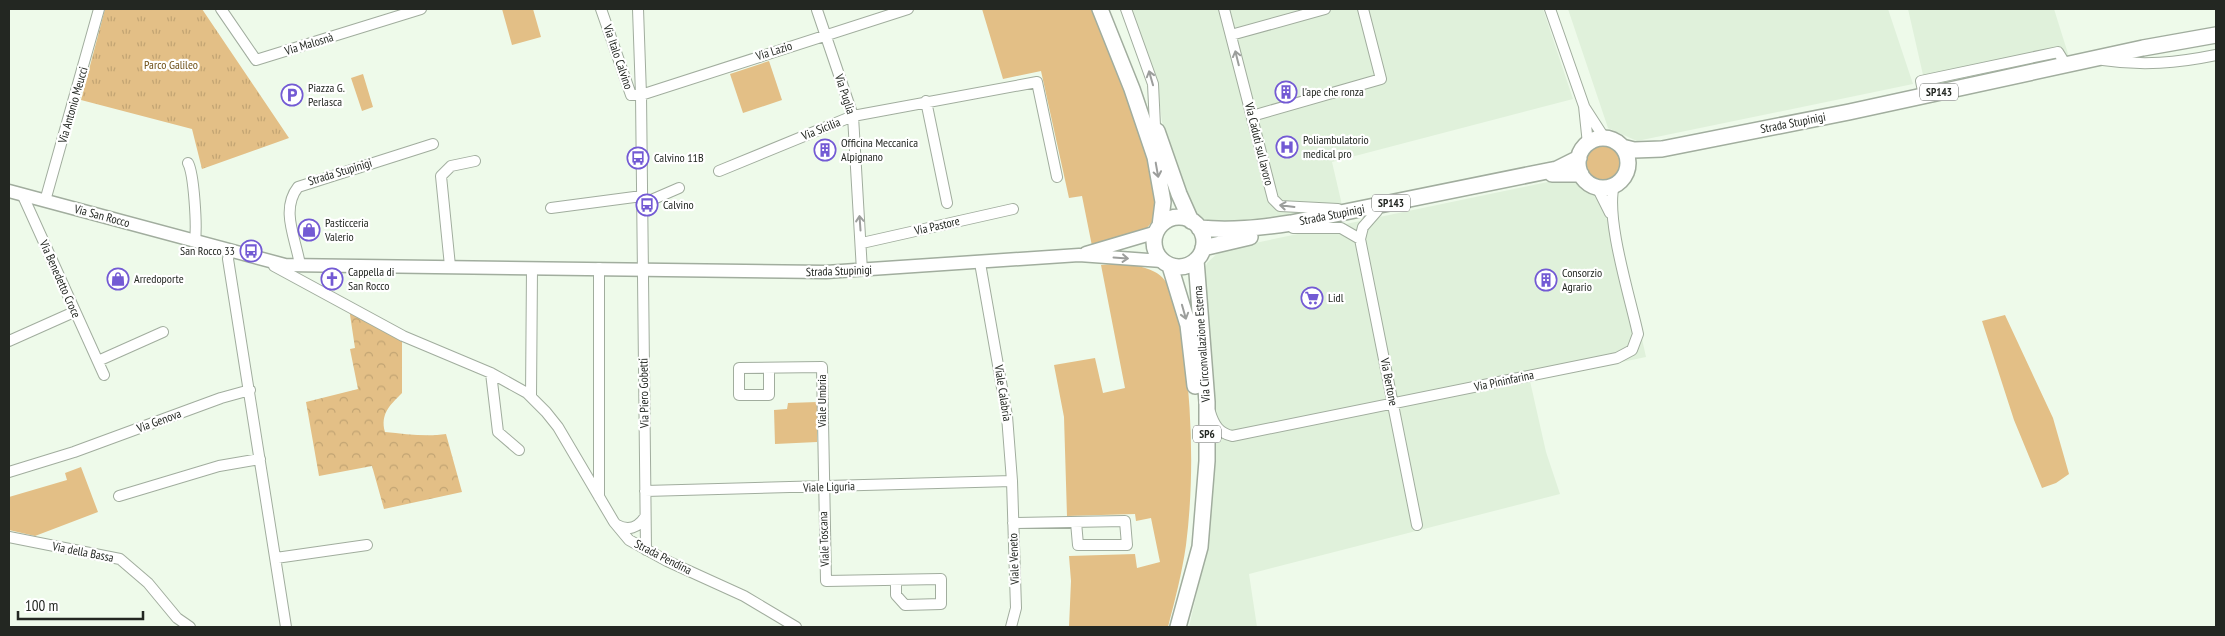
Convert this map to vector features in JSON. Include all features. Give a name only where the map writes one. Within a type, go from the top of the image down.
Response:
[{"type":"main road","name":"Via Circonvallazione Esterna","points":[[1100,9],[1132,89],[1155,157],[1163,202],[1155,247],[1166,263],[1188,325],[1197,404],[1197,464],[1191,546],[1184,606]]},
{"type":"main road","name":"Via Circonvallazione Esterna","points":[[1110,9],[1179,194],[1202,234],[1200,254],[1207,461],[1200,547],[1178,627]]},
{"type":"main road","name":"Strada Stupinigi","points":[[1605,139],[1634,150],[1662,149],[2216,35]]},
{"type":"main road","points":[[1605,139],[1596,139],[1588,144],[1579,158],[1581,174],[1585,180],[1597,187],[1614,185]]},
{"type":"main road","points":[[1622,147],[1628,161],[1627,169]]},
{"type":"main road","name":"Strada Stupinigi","points":[[1614,185],[1636,161],[1662,149]]},
{"type":"main road","name":"Strada Stupinigi","points":[[1195,224],[1224,230],[1254,229],[1557,168],[1579,158]]},
{"type":"main road","name":"Strada Stupinigi","points":[[1200,254],[1292,228],[1377,210],[1557,173],[1581,174]]},
{"type":"main road","points":[[1159,229],[1175,218],[1195,224]]},
{"type":"main road","points":[[1166,263],[1184,267],[1200,254]]},
{"type":"street","name":"Via Antonio Meucci","points":[[45,201],[99,9]]},
{"type":"street","name":"Via Malosnà","points":[[221,9],[256,60],[421,9]]},
{"type":"street","name":"Via Italo Calvino","points":[[601,9],[630,95],[641,94]]},
{"type":"street","name":"Via Italo Calvino","points":[[638,9],[641,94],[641,269]]},
{"type":"street","name":"Via Lazio","points":[[641,94],[908,9]]},
{"type":"street","name":"Via Circonvallazione Esterna","points":[[1126,9],[1153,84],[1155,126]]},
{"type":"street","name":"Via Caduti sul lavoro","points":[[1224,9],[1276,203],[1280,206],[1353,210]]},
{"type":"street","points":[[1231,35],[1325,9]]},
{"type":"street","points":[[1252,116],[1381,79],[1363,9]]},
{"type":"street","points":[[1550,9],[1584,106],[1605,139]]},
{"type":"street","name":"Via Puglia","points":[[816,10],[853,116],[862,243],[862,271]]},
{"type":"street","points":[[2095,59],[2130,64],[2159,64],[2216,55]]},
{"type":"street","name":"Via Sicilia","points":[[719,171],[853,116],[1037,82],[1057,177]]},
{"type":"street","points":[[926,101],[947,203]]},
{"type":"street","points":[[1584,106],[1588,144]]},
{"type":"street","name":"Strada Stupinigi","points":[[300,265],[289,214],[291,197],[298,187],[433,144]]},
{"type":"street","points":[[450,266],[442,176],[451,166],[475,161]]},
{"type":"street","points":[[188,163],[193,196],[195,240]]},
{"type":"street","name":"Via Pininfarina","points":[[1206,402],[1217,428],[1223,434],[1232,436],[1617,358],[1632,350],[1638,334],[1613,221],[1611,196],[1614,185]]},
{"type":"street","name":"Via Pininfarina","points":[[1597,187],[1604,198],[1613,221]]},
{"type":"street","points":[[551,208],[642,200],[679,188]]},
{"type":"street","name":"Via San Rocco","points":[[9,192],[230,249],[264,261],[300,265],[341,266]]},
{"type":"street","name":"Via Benedetto Croce","points":[[23,196],[104,375]]},
{"type":"street","name":"Via Pastore","points":[[862,243],[1013,209]]},
{"type":"street","points":[[1292,228],[1341,228],[1360,239],[1363,227],[1377,210]]},
{"type":"street","name":"Strada Stupinigi","points":[[1079,255],[1159,229]]},
{"type":"street","name":"Via Bertone","points":[[1360,239],[1418,525]]},
{"type":"street","points":[[230,249],[228,259],[286,627]]},
{"type":"street","name":"Strada Stupinigi","points":[[341,266],[599,268],[770,272],[862,271],[1079,255],[1166,263]]},
{"type":"street","name":"Strada Pendina","points":[[264,261],[404,336],[515,385],[531,397],[558,427],[616,524],[629,540],[646,550],[744,596],[796,627]]},
{"type":"street","name":"Viale Calabria","points":[[980,263],[1007,416],[1013,523]]},
{"type":"street","points":[[531,397],[532,268]]},
{"type":"street","points":[[599,268],[600,497]]},
{"type":"street","name":"Via Piero Gobetti","points":[[641,269],[646,550]]},
{"type":"street","points":[[9,341],[74,312]]},
{"type":"street","points":[[98,361],[163,332]]},
{"type":"street","name":"Viale Umbria","points":[[769,368],[822,367],[823,487]]},
{"type":"street","points":[[491,373],[498,432],[519,450]]},
{"type":"street","name":"Via Genova","points":[[9,472],[69,453],[221,398],[250,390]]},
{"type":"street","points":[[119,496],[219,466],[260,459]]},
{"type":"street","name":"Viale Liguria","points":[[645,491],[1012,481]]},
{"type":"street","name":"Viale Toscana","points":[[823,487],[826,581],[941,579],[941,604],[905,605],[896,595],[896,580]]},
{"type":"street","points":[[616,524],[623,528],[632,528],[645,517]]},
{"type":"street","name":"Viale Veneto","points":[[1012,627],[1016,608],[1013,523],[1125,520],[1126,544],[1078,545],[1076,522]]},
{"type":"street","name":"Via della Bassa","points":[[9,537],[120,559],[148,583],[177,618],[190,627]]},
{"type":"street","points":[[276,558],[367,545]]},
{"type":"shaded area","points":[[1131,9],[1543,9],[1573,99],[1332,162],[1342,205],[1257,224],[1203,222],[1192,207],[1176,165],[1162,122],[1157,83]]},
{"type":"shaded area","points":[[1568,9],[1888,9],[1913,84],[1637,141],[1608,128]]},
{"type":"shaded area","points":[[1908,9],[2054,9],[2069,57],[1926,88]]},
{"type":"shaded area","points":[[1557,180],[1571,180],[1600,195],[1612,195],[1646,357],[1530,381],[1546,452],[1560,494],[1249,574],[1257,627],[1189,627],[1207,548],[1203,274],[1207,263],[1221,250]]},
{"type":"green space","name":"Parco Galileo","points":[[105,9],[202,9],[289,138],[202,169],[192,129],[81,100]]},
{"type":"green space","points":[[502,9],[533,9],[541,37],[512,45]]},
{"type":"green space","points":[[982,9],[1095,9],[1151,161],[1158,202],[1154,220],[1144,231],[1092,246],[1082,196],[1069,198],[1041,71],[1003,79]]},
{"type":"green space","points":[[769,61],[782,100],[743,113],[730,74]]},
{"type":"green space","points":[[363,74],[373,107],[362,111],[351,78]]},
{"type":"green space","points":[[1603,144],[1610,145],[1616,150],[1621,156],[1621,170],[1616,176],[1610,181],[1603,182],[1596,181],[1590,176],[1585,170],[1584,163],[1585,156],[1590,150],[1596,145]]},
{"type":"green space","points":[[1122,263],[1147,268],[1162,277],[1170,289],[1178,318],[1185,356],[1191,427],[1190,498],[1186,545],[1168,627],[1069,627],[1071,581],[1069,556],[1135,554],[1137,568],[1160,562],[1151,518],[1136,521],[1135,514],[1067,516],[1064,417],[1054,365],[1095,358],[1103,393],[1125,388],[1101,265]]},
{"type":"green space","points":[[349,308],[402,339],[402,393],[387,410],[384,420],[385,432],[424,435],[446,434],[462,492],[384,509],[372,466],[319,476],[306,402],[358,389],[350,349],[355,348]]},
{"type":"green space","points":[[2005,315],[2053,418],[2069,474],[2056,483],[2042,488],[2014,420],[1982,321]]},
{"type":"green space","points":[[817,402],[817,442],[775,444],[774,410],[787,409],[788,403]]},
{"type":"green space","points":[[81,467],[98,512],[35,536],[9,530],[9,497],[67,480],[65,473]]},
{"type":"place","name":"l'ape che ronza","points":[[1286,92]]},
{"type":"place","name":"Piazza G. Perlasca","points":[[292,95]]},
{"type":"place","name":"Poliambulatorio medical pro","points":[[1287,147]]},
{"type":"place","name":"Officina Meccanica Alpignano","points":[[825,150]]},
{"type":"place","name":"Calvino 11B","points":[[638,158]]},
{"type":"place","name":"Calvino","points":[[647,205]]},
{"type":"place","name":"Pasticceria Valerio","points":[[309,230]]},
{"type":"place","name":"San Rocco 33","points":[[251,251]]},
{"type":"place","name":"Arredoporte","points":[[118,279]]},
{"type":"place","name":"Cappella di San Rocco","points":[[332,279]]},
{"type":"place","name":"Consorzio Agrario","points":[[1546,280]]},
{"type":"place","name":"Lidl","points":[[1312,298]]}]
